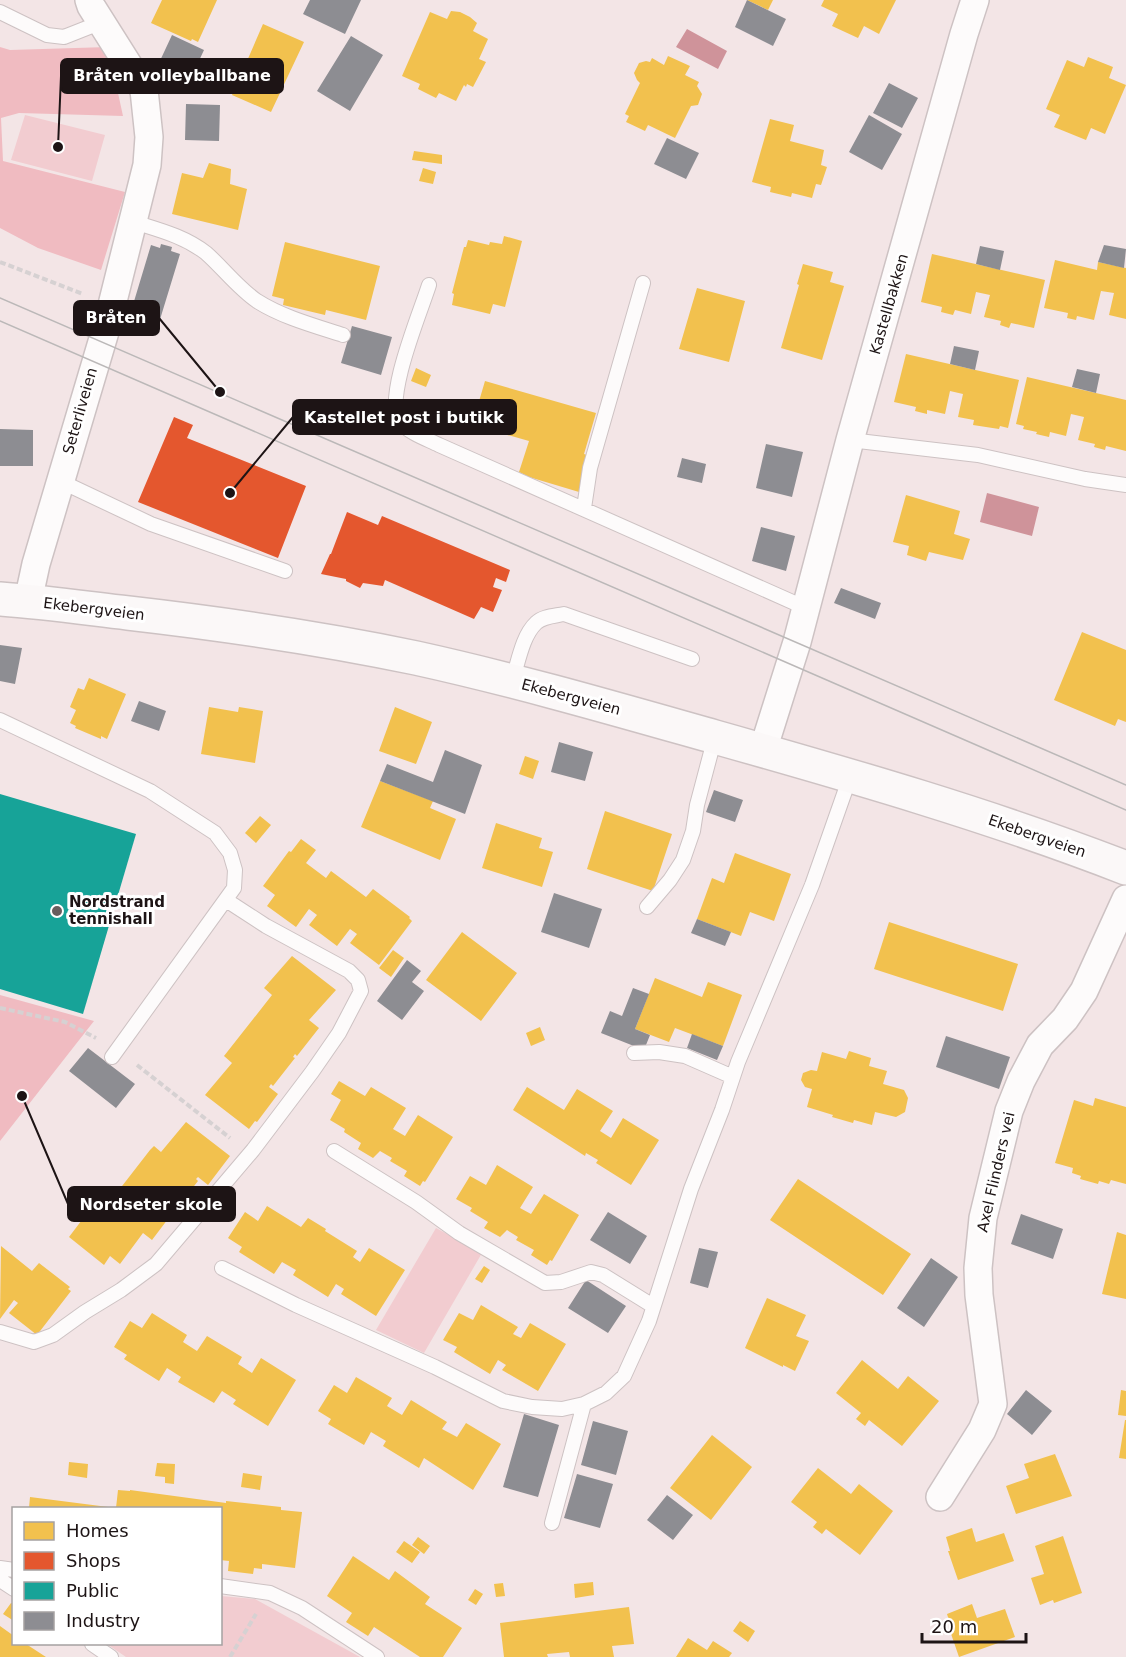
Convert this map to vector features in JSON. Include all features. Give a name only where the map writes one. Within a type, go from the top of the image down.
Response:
[{"type":"main road","name":"Ekebergveien","points":[[14,600],[184,619],[286,634],[399,655],[512,681],[763,750],[1010,826],[1126,868]]},
{"type":"street","name":"Kastellbakken","points":[[763,750],[806,608],[850,440],[975,0]]},
{"type":"street","name":"Seterliveien","points":[[14,600],[36,564],[111,306],[147,165],[149,137],[144,90],[95,11]]},
{"type":"street","name":"Axel Flinders vei","points":[[940,1497],[982,1430],[993,1404],[979,1295],[978,1268],[983,1218],[1009,1111],[1021,1081],[1040,1045],[1065,1019],[1084,991],[1126,899]]},
{"type":"lane","points":[[0,12],[47,35],[64,37],[95,11]]},
{"type":"lane","points":[[134,222],[175,234],[189,241],[256,300],[296,319],[343,335]]},
{"type":"lane","points":[[584,508],[590,468],[643,283]]},
{"type":"lane","points":[[429,285],[397,383],[395,411],[399,421],[412,431],[440,445],[806,608]]},
{"type":"lane","points":[[850,440],[978,455],[1085,479],[1126,485]]},
{"type":"lane","points":[[60,481],[150,524],[285,571]]},
{"type":"lane","points":[[512,681],[523,645],[536,622],[564,614],[692,659]]},
{"type":"lane","points":[[0,720],[150,791],[214,832],[230,853],[235,870],[234,888],[115,1053]]},
{"type":"lane","points":[[647,908],[683,860],[693,831],[697,805],[716,737]]},
{"type":"lane","points":[[222,1268],[503,1401],[532,1407],[562,1409],[584,1404],[606,1393],[624,1376],[641,1341],[692,1189],[733,1077],[812,885],[850,777]]},
{"type":"lane","points":[[0,1332],[34,1342],[53,1335],[156,1264],[250,1153],[319,1062],[339,1033],[361,991],[358,980],[348,971],[266,926],[226,900]]},
{"type":"lane","points":[[634,1053],[659,1052],[685,1056],[733,1077]]},
{"type":"lane","points":[[334,1151],[416,1202],[459,1233],[545,1283],[561,1282],[591,1272],[603,1275],[653,1306]]},
{"type":"lane","points":[[552,1523],[584,1404]]},
{"type":"lane","points":[[222,1586],[270,1593],[302,1608],[377,1657]]},
{"type":"lane","points":[[93,1645],[111,1657]]},
{"type":"path","points":[[0,262],[111,306]]},
{"type":"path","points":[[0,1008],[65,1022],[115,1053],[250,1153]]},
{"type":"path","points":[[230,1657],[270,1593]]},
{"type":"shaded area","points":[[687,29],[727,51],[718,69],[676,47]]},
{"type":"shaded area","points":[[0,47],[10,50],[108,47],[123,116],[19,113],[1,118],[3,161],[125,192],[101,270],[38,248],[0,228]]},
{"type":"shaded area","points":[[25,115],[105,135],[92,181],[11,160]]},
{"type":"shaded area","points":[[987,493],[1039,507],[1032,536],[980,522]]},
{"type":"shaded area","points":[[0,995],[94,1021],[0,1141]]},
{"type":"shaded area","points":[[436,1228],[482,1253],[424,1353],[376,1330]]},
{"type":"shaded area","points":[[222,1596],[255,1599],[360,1657],[126,1657],[108,1645],[222,1645]]},
{"type":"building: Homes","points":[[162,0],[217,0],[198,42],[151,23]]},
{"type":"building: Homes","points":[[747,0],[773,0],[768,10]]},
{"type":"building: Homes","points":[[824,0],[896,0],[879,34],[864,26],[858,38],[832,26],[838,14],[821,6]]},
{"type":"building: Homes","points":[[451,11],[470,17],[477,23],[473,31],[488,39],[479,59],[486,62],[473,87],[464,85],[456,101],[439,93],[436,98],[418,89],[420,84],[402,76],[430,12],[447,19]]},
{"type":"building: Homes","points":[[263,24],[304,42],[271,112],[232,95],[240,75],[235,72],[241,59],[247,61]]},
{"type":"building: Homes","points":[[668,56],[690,66],[685,75],[699,82],[697,86],[702,94],[698,105],[691,106],[675,138],[648,125],[645,131],[626,122],[629,116],[625,114],[640,83],[634,73],[639,63],[650,62],[652,58],[664,65]]},
{"type":"building: Homes","points":[[1088,57],[1113,67],[1109,78],[1126,85],[1105,134],[1091,128],[1086,140],[1054,127],[1060,115],[1046,109],[1067,60],[1084,67]]},
{"type":"building: Homes","points":[[770,119],[794,125],[790,141],[824,150],[821,165],[827,167],[821,185],[816,184],[812,198],[792,193],[791,197],[770,192],[771,187],[752,182]]},
{"type":"building: Homes","points":[[414,151],[442,155],[442,164],[412,160]]},
{"type":"building: Homes","points":[[209,163],[231,169],[230,184],[247,189],[238,230],[172,214],[182,173],[203,178]]},
{"type":"building: Homes","points":[[423,168],[436,172],[433,184],[419,181]]},
{"type":"building: Homes","points":[[504,236],[522,241],[505,307],[493,304],[490,314],[452,305],[454,294],[452,293],[464,247],[468,240],[489,245],[490,242],[502,244]]},
{"type":"building: Homes","points":[[285,242],[380,266],[366,320],[326,310],[325,315],[283,305],[284,299],[272,296]]},
{"type":"building: Homes","points":[[932,254],[1045,280],[1034,328],[1011,323],[1009,328],[1000,325],[1001,321],[984,317],[990,295],[976,292],[971,314],[955,310],[953,315],[941,312],[942,307],[921,302]]},
{"type":"building: Homes","points":[[1055,260],[1097,270],[1098,262],[1126,268],[1126,319],[1109,315],[1114,293],[1101,291],[1094,320],[1077,316],[1076,320],[1067,318],[1068,313],[1044,308]]},
{"type":"building: Homes","points":[[803,264],[833,272],[830,282],[844,286],[822,360],[781,348]]},
{"type":"building: Homes","points":[[697,288],[745,301],[729,362],[679,349]]},
{"type":"building: Homes","points":[[906,354],[1019,380],[1008,428],[973,425],[974,420],[958,417],[963,394],[950,391],[945,414],[927,410],[927,414],[915,411],[916,407],[894,402]]},
{"type":"building: Homes","points":[[416,368],[431,375],[426,387],[411,381]]},
{"type":"building: Homes","points":[[1027,377],[1126,400],[1126,451],[1106,446],[1105,450],[1094,447],[1095,444],[1078,440],[1084,417],[1071,414],[1066,436],[1050,432],[1049,437],[1036,434],[1037,432],[1023,429],[1024,426],[1016,424]]},
{"type":"building: Homes","points":[[485,381],[596,413],[584,454],[590,456],[579,492],[519,472],[529,441],[472,425]]},
{"type":"building: Homes","points":[[906,495],[960,511],[954,534],[970,539],[963,560],[929,552],[926,561],[907,555],[909,546],[893,542]]},
{"type":"building: Homes","points":[[1082,632],[1126,650],[1126,722],[1118,719],[1115,726],[1054,700]]},
{"type":"building: Homes","points":[[89,678],[126,694],[107,739],[101,736],[101,739],[75,728],[76,726],[70,723],[76,710],[70,707],[78,688],[84,690]]},
{"type":"building: Homes","points":[[209,707],[238,712],[239,707],[263,711],[255,763],[201,754]]},
{"type":"building: Homes","points":[[395,707],[432,722],[416,764],[379,751]]},
{"type":"building: Homes","points":[[525,756],[539,761],[533,779],[519,774]]},
{"type":"building: Homes","points":[[380,781],[433,801],[430,808],[456,819],[440,860],[361,827]]},
{"type":"building: Homes","points":[[605,811],[672,834],[653,891],[587,869]]},
{"type":"building: Homes","points":[[260,816],[271,825],[256,843],[245,833]]},
{"type":"building: Homes","points":[[496,823],[542,838],[539,848],[553,852],[542,887],[482,868]]},
{"type":"building: Homes","points":[[301,839],[316,850],[306,863],[326,878],[331,871],[366,897],[373,889],[410,917],[412,921],[379,965],[350,943],[357,934],[350,929],[337,946],[309,925],[317,915],[309,909],[296,927],[267,906],[275,895],[263,886]]},
{"type":"building: Homes","points":[[735,853],[791,874],[774,921],[750,912],[741,936],[697,919],[712,878],[724,883]]},
{"type":"building: Homes","points":[[889,922],[1018,964],[1003,1011],[874,969]]},
{"type":"building: Homes","points":[[462,932],[517,973],[481,1021],[426,980]]},
{"type":"building: Homes","points":[[393,950],[404,958],[391,977],[379,968]]},
{"type":"building: Homes","points":[[292,956],[336,990],[309,1020],[319,1028],[297,1056],[295,1054],[293,1057],[295,1058],[273,1086],[271,1084],[269,1087],[278,1094],[249,1129],[205,1095],[232,1063],[224,1056],[272,995],[264,988]]},
{"type":"building: Homes","points":[[655,978],[702,997],[708,982],[742,995],[723,1046],[675,1028],[669,1042],[635,1029]]},
{"type":"building: Homes","points":[[540,1027],[545,1040],[531,1046],[526,1033]]},
{"type":"building: Homes","points":[[849,1051],[871,1058],[869,1066],[887,1071],[883,1084],[904,1090],[908,1098],[905,1112],[896,1117],[875,1112],[872,1125],[854,1120],[853,1123],[807,1107],[812,1089],[805,1087],[801,1080],[803,1073],[811,1070],[817,1071],[822,1052],[846,1059]]},
{"type":"building: Homes","points":[[339,1081],[365,1096],[371,1087],[406,1108],[393,1129],[405,1136],[418,1115],[453,1137],[425,1182],[423,1181],[420,1186],[404,1176],[407,1171],[390,1161],[392,1158],[380,1151],[373,1158],[358,1149],[361,1143],[330,1120],[341,1100],[331,1094]]},
{"type":"building: Homes","points":[[527,1087],[564,1110],[577,1089],[613,1111],[600,1131],[611,1138],[623,1118],[659,1140],[631,1185],[596,1163],[598,1160],[586,1153],[585,1156],[513,1110]]},
{"type":"building: Homes","points":[[1095,1098],[1126,1107],[1126,1184],[1111,1180],[1109,1184],[1099,1181],[1098,1184],[1080,1179],[1081,1176],[1072,1173],[1073,1168],[1055,1163],[1074,1100],[1093,1106]]},
{"type":"building: Homes","points":[[186,1122],[230,1156],[208,1185],[198,1177],[196,1179],[198,1181],[176,1209],[167,1201],[165,1204],[174,1211],[152,1240],[143,1233],[120,1264],[110,1256],[104,1265],[69,1237],[94,1204],[98,1202],[105,1208],[150,1150],[154,1146],[161,1152]]},
{"type":"building: Homes","points":[[497,1165],[533,1187],[520,1208],[531,1214],[544,1194],[579,1215],[552,1261],[550,1260],[547,1265],[531,1255],[534,1250],[516,1240],[518,1237],[507,1230],[500,1237],[484,1228],[488,1222],[470,1211],[472,1208],[456,1199],[470,1176],[486,1185]]},
{"type":"building: Homes","points":[[798,1179],[911,1254],[883,1295],[770,1220]]},
{"type":"building: Homes","points":[[267,1206],[301,1227],[308,1218],[357,1251],[353,1257],[360,1262],[369,1248],[405,1270],[376,1316],[341,1294],[344,1289],[336,1284],[328,1297],[293,1275],[296,1270],[282,1262],[274,1274],[239,1252],[242,1247],[228,1238],[245,1212],[258,1221]]},
{"type":"building: Homes","points":[[1117,1232],[1126,1235],[1126,1299],[1102,1294]]},
{"type":"building: Homes","points":[[1,1246],[32,1271],[39,1263],[70,1287],[68,1289],[71,1291],[37,1335],[9,1313],[18,1303],[14,1300],[0,1319]]},
{"type":"building: Homes","points":[[484,1266],[490,1270],[482,1283],[475,1279]]},
{"type":"building: Homes","points":[[767,1298],[806,1315],[796,1336],[809,1341],[795,1371],[745,1348]]},
{"type":"building: Homes","points":[[481,1305],[518,1327],[513,1334],[521,1338],[530,1323],[566,1344],[538,1391],[502,1370],[506,1365],[498,1360],[490,1374],[454,1352],[457,1347],[443,1340],[459,1313],[473,1320]]},
{"type":"building: Homes","points":[[152,1313],[187,1335],[183,1342],[197,1351],[207,1336],[242,1357],[238,1364],[252,1373],[261,1358],[296,1380],[268,1426],[233,1404],[236,1400],[222,1391],[214,1403],[178,1382],[181,1377],[167,1368],[159,1381],[124,1359],[127,1355],[114,1347],[130,1321],[142,1328]]},
{"type":"building: Homes","points":[[862,1360],[898,1389],[908,1376],[939,1401],[902,1446],[869,1420],[865,1426],[856,1419],[861,1413],[836,1393]]},
{"type":"building: Homes","points":[[356,1377],[392,1398],[387,1406],[402,1415],[411,1400],[447,1422],[442,1429],[457,1437],[466,1423],[501,1444],[473,1490],[424,1458],[419,1468],[383,1446],[386,1441],[371,1432],[364,1445],[328,1424],[331,1419],[318,1411],[334,1385],[347,1393]]},
{"type":"building: Homes","points":[[1121,1390],[1126,1391],[1126,1416],[1118,1415]]},
{"type":"building: Homes","points":[[1126,1420],[1126,1459],[1119,1458]]},
{"type":"building: Homes","points":[[712,1435],[752,1467],[711,1520],[670,1488]]},
{"type":"building: Homes","points":[[1055,1454],[1072,1496],[1016,1514],[1006,1486],[1029,1478],[1024,1464]]},
{"type":"building: Homes","points":[[69,1462],[88,1464],[87,1478],[68,1475]]},
{"type":"building: Homes","points":[[157,1463],[175,1464],[174,1484],[165,1483],[165,1477],[155,1476]]},
{"type":"building: Homes","points":[[818,1468],[851,1494],[859,1484],[893,1511],[860,1555],[826,1529],[822,1534],[813,1527],[817,1522],[791,1502]]},
{"type":"building: Homes","points":[[243,1473],[262,1476],[260,1490],[241,1487]]},
{"type":"building: Homes","points":[[118,1490],[281,1507],[281,1510],[302,1512],[295,1568],[262,1564],[262,1569],[254,1568],[253,1574],[228,1571],[229,1561],[222,1560],[222,1507],[116,1507]]},
{"type":"building: Homes","points":[[30,1497],[108,1507],[29,1507]]},
{"type":"building: Homes","points":[[972,1528],[976,1542],[1004,1533],[1014,1561],[958,1580],[948,1551],[950,1551],[946,1537]]},
{"type":"building: Homes","points":[[1063,1536],[1082,1593],[1054,1603],[1053,1600],[1040,1605],[1031,1578],[1044,1574],[1035,1546]]},
{"type":"building: Homes","points":[[418,1537],[430,1546],[424,1554],[412,1545]]},
{"type":"building: Homes","points":[[404,1541],[420,1552],[412,1563],[396,1552]]},
{"type":"building: Homes","points":[[353,1556],[389,1580],[395,1571],[430,1597],[425,1604],[462,1628],[443,1657],[420,1657],[374,1627],[368,1636],[346,1622],[352,1613],[327,1596]]},
{"type":"building: Homes","points":[[593,1582],[594,1595],[575,1598],[574,1584]]},
{"type":"building: Homes","points":[[503,1583],[505,1596],[496,1597],[494,1584]]},
{"type":"building: Homes","points":[[475,1589],[483,1594],[476,1605],[468,1600]]},
{"type":"building: Homes","points":[[11,1603],[12,1603],[12,1620],[3,1614]]},
{"type":"building: Homes","points":[[972,1604],[977,1618],[1005,1609],[1015,1637],[959,1657],[949,1628],[951,1627],[947,1614]]},
{"type":"building: Homes","points":[[629,1607],[634,1644],[612,1646],[614,1657],[570,1657],[569,1652],[547,1654],[548,1657],[504,1657],[500,1623]]},
{"type":"building: Homes","points":[[740,1621],[755,1631],[748,1642],[733,1631]]},
{"type":"building: Homes","points":[[0,1626],[12,1635],[12,1645],[28,1645],[46,1657],[0,1657]]},
{"type":"building: Homes","points":[[688,1638],[707,1650],[713,1641],[732,1653],[729,1657],[676,1657]]},
{"type":"building: Shops","points":[[174,417],[193,425],[187,438],[306,486],[278,558],[138,502]]},
{"type":"building: Shops","points":[[347,512],[378,525],[382,516],[510,570],[506,582],[496,578],[493,587],[502,590],[493,612],[481,607],[474,619],[385,580],[383,586],[363,583],[360,588],[346,579],[321,574]]},
{"type":"building: Public","name":"Nordstrand tennishall","points":[[0,794],[136,834],[83,1014],[0,989]]},
{"type":"building: Industry","points":[[310,0],[361,0],[345,34],[303,14]]},
{"type":"building: Industry","points":[[747,0],[786,19],[773,46],[735,27]]},
{"type":"building: Industry","points":[[172,35],[204,50],[190,80],[158,65]]},
{"type":"building: Industry","points":[[351,36],[383,55],[350,111],[317,91]]},
{"type":"building: Industry","points":[[889,83],[918,98],[902,128],[873,113]]},
{"type":"building: Industry","points":[[186,104],[220,105],[219,141],[185,140]]},
{"type":"building: Industry","points":[[869,115],[902,134],[882,170],[849,152]]},
{"type":"building: Industry","points":[[667,138],[699,153],[686,179],[654,164]]},
{"type":"building: Industry","points":[[161,244],[172,247],[171,251],[180,254],[158,326],[129,318],[151,245],[160,248]]},
{"type":"building: Industry","points":[[1104,245],[1126,249],[1124,268],[1098,262]]},
{"type":"building: Industry","points":[[980,246],[1004,251],[1000,270],[976,264]]},
{"type":"building: Industry","points":[[352,326],[392,337],[381,375],[341,363]]},
{"type":"building: Industry","points":[[954,346],[979,351],[975,370],[950,364]]},
{"type":"building: Industry","points":[[1077,369],[1100,374],[1096,393],[1072,387]]},
{"type":"building: Industry","points":[[0,429],[33,430],[33,466],[0,466]]},
{"type":"building: Industry","points":[[766,444],[803,452],[792,497],[756,488]]},
{"type":"building: Industry","points":[[682,458],[706,464],[702,483],[677,477]]},
{"type":"building: Industry","points":[[761,527],[795,536],[786,571],[752,561]]},
{"type":"building: Industry","points":[[841,588],[881,603],[875,619],[834,603]]},
{"type":"building: Industry","points":[[0,645],[22,648],[15,684],[0,681]]},
{"type":"building: Industry","points":[[139,701],[166,711],[159,731],[131,721]]},
{"type":"building: Industry","points":[[559,742],[593,752],[585,781],[551,772]]},
{"type":"building: Industry","points":[[445,750],[482,765],[465,814],[380,781],[387,764],[433,782]]},
{"type":"building: Industry","points":[[714,790],[743,800],[735,822],[706,812]]},
{"type":"building: Industry","points":[[554,893],[602,909],[589,948],[541,932]]},
{"type":"building: Industry","points":[[697,919],[731,932],[725,946],[691,933]]},
{"type":"building: Industry","points":[[407,960],[421,971],[412,982],[424,991],[402,1020],[377,1001]]},
{"type":"building: Industry","points":[[633,988],[649,994],[635,1029],[650,1035],[644,1050],[601,1033],[610,1011],[622,1016]]},
{"type":"building: Industry","points":[[692,1034],[723,1046],[717,1060],[687,1048]]},
{"type":"building: Industry","points":[[946,1036],[1010,1057],[999,1089],[936,1067]]},
{"type":"building: Industry","points":[[88,1048],[135,1084],[116,1108],[69,1071]]},
{"type":"building: Industry","points":[[608,1212],[647,1236],[630,1264],[590,1240]]},
{"type":"building: Industry","points":[[1021,1214],[1063,1229],[1053,1259],[1011,1244]]},
{"type":"building: Industry","points":[[699,1248],[718,1252],[708,1288],[690,1283]]},
{"type":"building: Industry","points":[[931,1258],[958,1277],[924,1327],[897,1308]]},
{"type":"building: Industry","points":[[586,1280],[626,1306],[608,1333],[568,1308]]},
{"type":"building: Industry","points":[[1026,1390],[1052,1411],[1032,1435],[1007,1414]]},
{"type":"building: Industry","points":[[524,1414],[559,1425],[538,1497],[503,1487]]},
{"type":"building: Industry","points":[[593,1421],[628,1431],[616,1475],[581,1465]]},
{"type":"building: Industry","points":[[577,1474],[613,1484],[600,1528],[564,1518]]},
{"type":"building: Industry","points":[[667,1495],[693,1515],[673,1540],[647,1520]]},
{"type":"tram line","points":[[0,298],[1126,785]]},
{"type":"tram line","points":[[0,321],[1126,810]]},
{"type":"place","name":"Bråten volleyballbane","points":[[58,147]]},
{"type":"place","name":"Bråten","points":[[220,392]]},
{"type":"place","name":"Kastellet post i butikk","points":[[230,493]]},
{"type":"place","name":"Nordstrand tennishall","points":[[57,911]]},
{"type":"place","name":"Nordseter skole","points":[[22,1096]]}]
